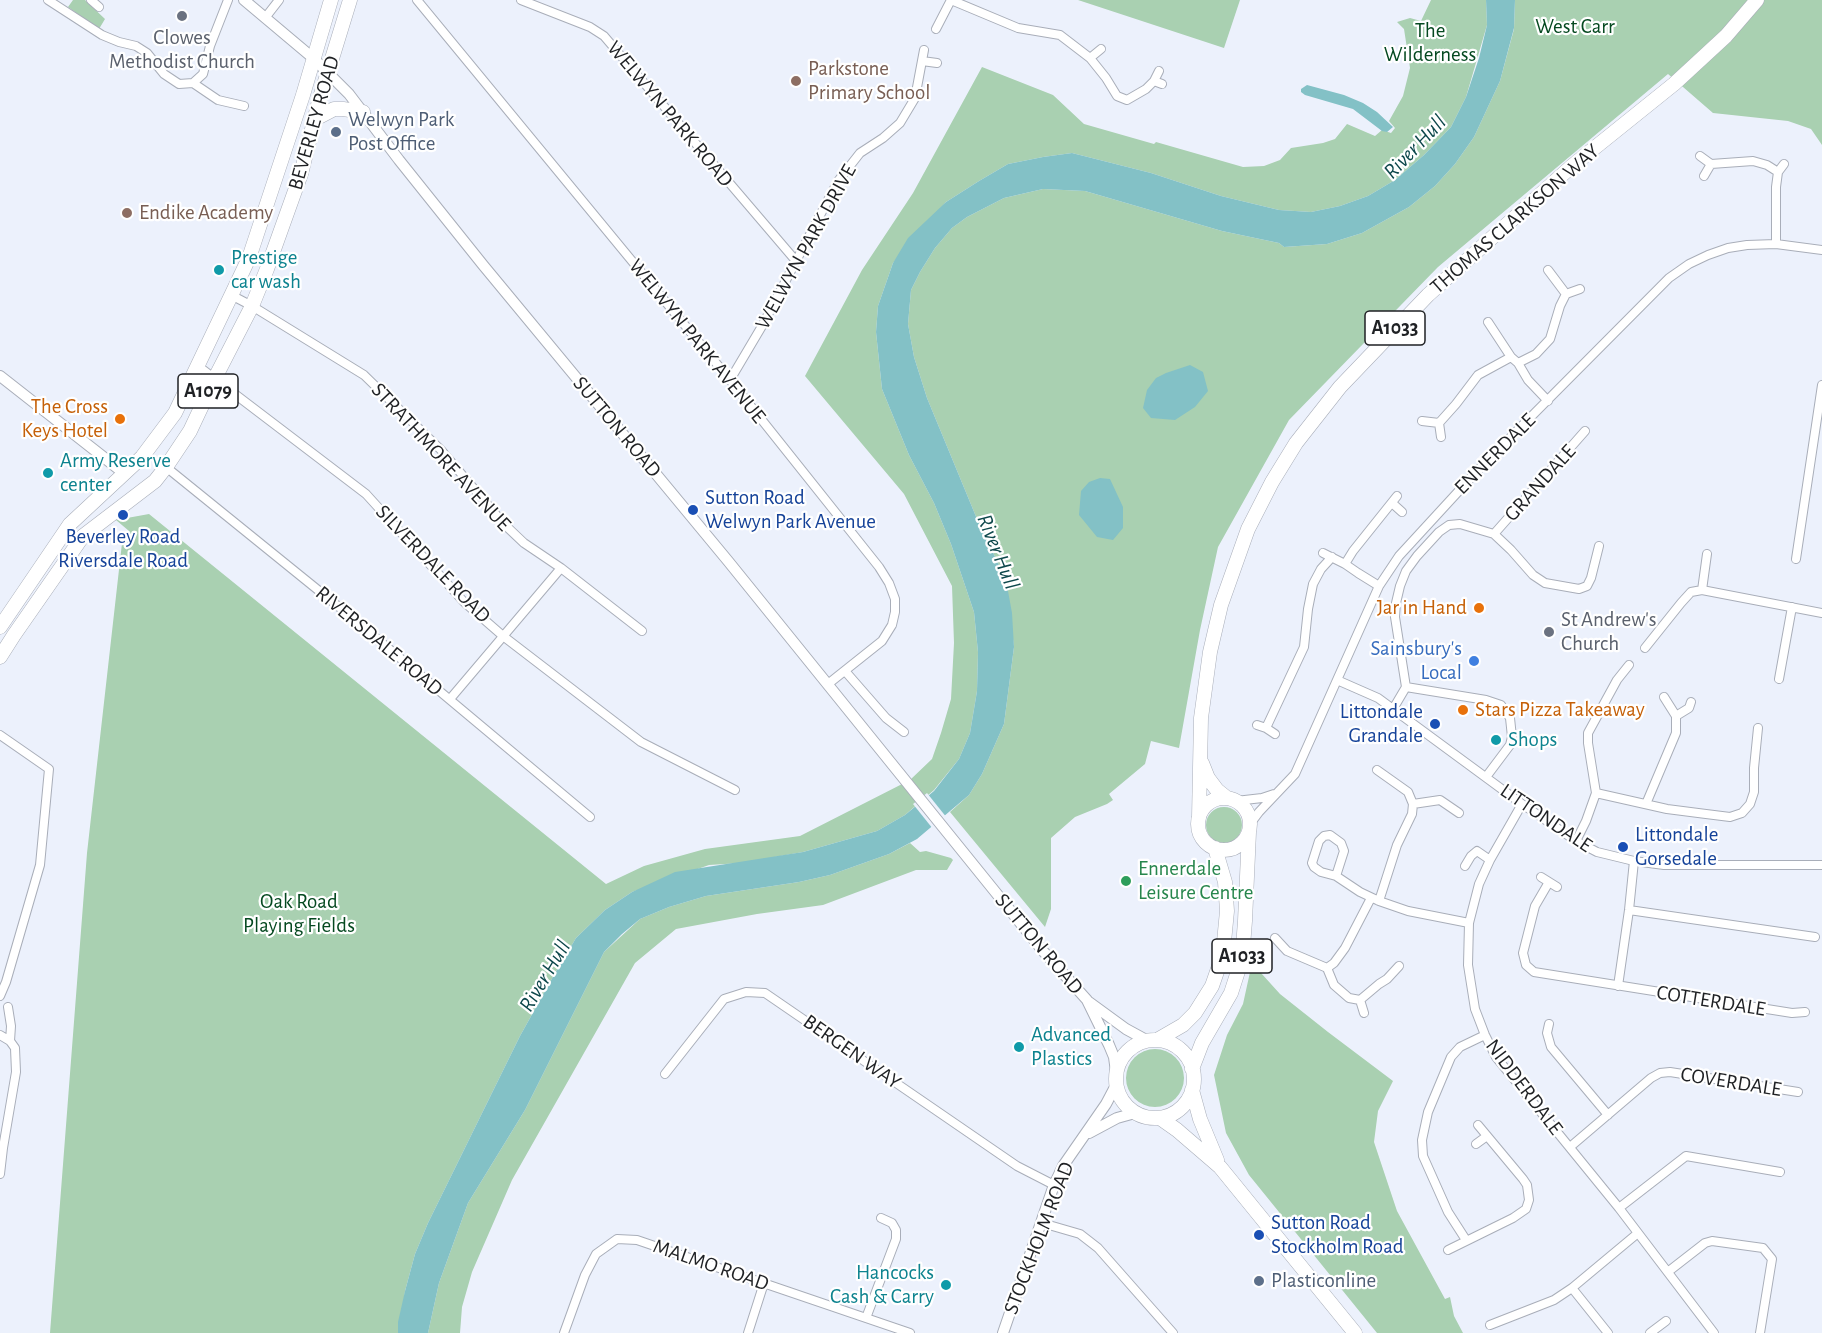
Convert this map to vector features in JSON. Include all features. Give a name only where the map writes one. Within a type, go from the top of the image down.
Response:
[{"type":"main road","name":"BEVERLEY ROAD","points":[[0,627],[70,524],[142,457],[175,413],[249,258],[331,0]]},
{"type":"main road","name":"BEVERLEY ROAD","points":[[0,657],[83,536],[155,481],[190,431],[252,306],[289,208],[301,174],[350,0]]},
{"type":"main road","name":"THOMAS CLARKSON WAY","points":[[1201,762],[1206,680],[1215,626],[1229,579],[1261,502],[1282,465],[1311,422],[1361,363],[1435,288],[1572,166],[1674,84],[1726,36],[1757,0]]},
{"type":"main road","points":[[315,119],[334,109],[363,112]]},
{"type":"main road","points":[[268,202],[289,208]]},
{"type":"main road","points":[[158,436],[181,445]]},
{"type":"main road","points":[[28,585],[41,595]]},
{"type":"main road","points":[[1201,762],[1208,778],[1217,790],[1232,799],[1247,810],[1250,828],[1245,840],[1239,845],[1232,849],[1215,848],[1201,837],[1198,826],[1201,811],[1212,801],[1232,799]]},
{"type":"main road","name":"A1033","points":[[1199,818],[1201,762]]},
{"type":"main road","name":"A1033","points":[[1192,1069],[1202,1043],[1231,993],[1238,976],[1242,959],[1250,828]]},
{"type":"main road","name":"A1033","points":[[1152,1040],[1183,1025],[1195,1012],[1212,986],[1220,963],[1227,910],[1225,882],[1215,848]]},
{"type":"main road","points":[[1152,1040],[1168,1043],[1179,1049],[1187,1058],[1194,1079],[1188,1100],[1171,1114],[1160,1118],[1135,1113],[1126,1106],[1120,1096],[1116,1079],[1120,1061],[1127,1051],[1137,1044],[1152,1040]]},
{"type":"main road","points":[[1192,1090],[1200,1119],[1220,1167]]},
{"type":"main road","points":[[1160,1118],[1220,1167],[1355,1333]]},
{"type":"street","points":[[48,0],[102,35],[136,46],[147,53],[164,74],[179,84],[193,83],[203,74],[210,46],[228,0]]},
{"type":"street","points":[[92,0],[99,7]]},
{"type":"street","name":"SUTTON ROAD","points":[[244,0],[314,58],[349,94],[498,283],[828,684],[1043,951],[1086,1000],[1114,1058],[1116,1079]]},
{"type":"street","points":[[265,18],[279,0]]},
{"type":"street","name":"WELWYN PARK AVENUE","points":[[417,0],[730,380],[879,567],[889,583],[895,598],[892,625],[882,641],[828,684]]},
{"type":"street","name":"WELWYN PARK ROAD","points":[[521,0],[590,27],[604,36],[796,261]]},
{"type":"street","points":[[936,28],[951,0],[987,12],[1018,28],[1060,35],[1090,58],[1117,96],[1127,100],[1158,82],[1159,71]]},
{"type":"street","points":[[1090,58],[1101,49]]},
{"type":"street","name":"WELWYN PARK DRIVE","points":[[730,380],[762,326],[838,181],[860,153],[900,123],[915,98],[924,50]]},
{"type":"street","points":[[922,61],[938,63]]},
{"type":"street","points":[[193,83],[218,100],[245,106]]},
{"type":"street","points":[[1700,156],[1711,165],[1753,161],[1767,165],[1778,172]]},
{"type":"street","points":[[1776,244],[1776,187],[1778,172],[1784,164]]},
{"type":"street","points":[[1704,176],[1711,165]]},
{"type":"street","name":"ENNERDALE","points":[[1250,828],[1259,812],[1294,774],[1379,586],[1399,556],[1438,512],[1669,278],[1689,264],[1728,248],[1776,244],[1822,250]]},
{"type":"street","points":[[1548,270],[1566,294]]},
{"type":"street","points":[[1518,363],[1536,354],[1550,339],[1566,294],[1580,289]]},
{"type":"street","name":"STRATHMORE AVENUE","points":[[231,295],[364,375],[441,450],[504,524],[524,543],[561,568],[642,631]]},
{"type":"street","points":[[1488,322],[1510,357],[1518,363],[1528,380],[1548,401]]},
{"type":"street","points":[[1441,437],[1439,423],[1479,375],[1510,357]]},
{"type":"street","name":"SILVERDALE ROAD","points":[[198,366],[366,494],[464,602],[503,636],[641,742],[735,790]]},
{"type":"street","points":[[0,376],[125,474]]},
{"type":"street","points":[[1796,559],[1818,430],[1822,385]]},
{"type":"street","points":[[1422,421],[1439,423]]},
{"type":"street","name":"GRANDALE","points":[[1494,534],[1585,431]]},
{"type":"street","name":"RIVERSDALE ROAD","points":[[166,467],[450,699],[590,817]]},
{"type":"street","points":[[1345,564],[1353,550],[1394,500],[1402,512]]},
{"type":"street","name":"GRANDALE","points":[[1406,687],[1395,617],[1400,586],[1406,571],[1436,535],[1449,525],[1460,524],[1494,534],[1533,575],[1545,583],[1579,589],[1587,586],[1591,578],[1599,546]]},
{"type":"street","points":[[1323,553],[1379,586]]},
{"type":"street","points":[[1702,590],[1707,554]]},
{"type":"street","points":[[1275,734],[1262,727],[1304,647],[1308,609],[1314,584],[1321,569],[1332,557]]},
{"type":"street","points":[[450,699],[561,568]]},
{"type":"street","points":[[1645,648],[1691,592],[1702,590],[1822,613]]},
{"type":"street","points":[[1779,679],[1792,607]]},
{"type":"street","points":[[1576,841],[1596,793],[1588,733],[1612,688],[1629,665]]},
{"type":"street","points":[[845,671],[886,718],[904,732]]},
{"type":"street","name":"LITTONDALE","points":[[1337,680],[1378,698],[1522,804],[1576,841],[1597,852],[1664,865],[1822,865]]},
{"type":"street","points":[[1393,709],[1406,687],[1486,700],[1501,705],[1510,718],[1512,737],[1510,745],[1486,777]]},
{"type":"street","points":[[1646,804],[1676,733],[1677,716],[1664,697]]},
{"type":"street","points":[[1677,716],[1689,708],[1691,702]]},
{"type":"street","points":[[1596,793],[1667,809],[1730,817],[1742,813],[1750,804],[1754,792],[1758,728]]},
{"type":"street","points":[[0,735],[49,769],[40,865],[0,996]]},
{"type":"street","points":[[1327,968],[1334,963],[1345,948],[1375,899],[1412,813],[1413,804],[1408,792],[1377,770]]},
{"type":"street","points":[[1232,799],[1262,798],[1276,793]]},
{"type":"street","points":[[1413,804],[1440,800],[1459,813]]},
{"type":"street","name":"NIDDERDALE","points":[[1522,804],[1479,884],[1469,923],[1468,965],[1475,1009],[1496,1057],[1619,1208],[1714,1333]]},
{"type":"street","points":[[1336,876],[1344,851],[1341,843],[1330,835],[1324,836],[1319,841],[1312,863],[1321,872],[1336,876],[1375,899],[1408,910],[1469,923]]},
{"type":"street","points":[[1465,866],[1477,851],[1490,860]]},
{"type":"street","points":[[1618,986],[1634,861]]},
{"type":"street","name":"COTTERDALE","points":[[1549,882],[1535,906],[1523,953],[1526,965],[1534,972],[1792,1013],[1805,1012]]},
{"type":"street","points":[[1629,910],[1815,937]]},
{"type":"street","points":[[1275,938],[1287,951],[1327,968],[1334,985],[1349,998],[1360,1000]]},
{"type":"street","points":[[1360,1000],[1388,979],[1399,966]]},
{"type":"street","name":"BERGEN WAY","points":[[665,1074],[724,999],[746,992],[765,993],[1017,1166],[1054,1185]]},
{"type":"street","points":[[1086,1000],[1126,1029],[1152,1040]]},
{"type":"street","points":[[1360,1000],[1364,1013]]},
{"type":"street","points":[[8,1007],[11,1026],[10,1041]]},
{"type":"street","points":[[1549,1024],[1551,1047],[1608,1115]]},
{"type":"street","points":[[0,1035],[10,1041],[15,1048],[16,1072],[0,1174]]},
{"type":"street","points":[[1466,1240],[1448,1212],[1423,1156],[1422,1140],[1428,1112],[1451,1057],[1460,1047],[1485,1035]]},
{"type":"street","name":"COVERDALE","points":[[1570,1147],[1660,1073],[1670,1072],[1798,1092]]},
{"type":"street","name":"STOCKHOLM ROAD","points":[[1003,1333],[1054,1185],[1063,1166],[1086,1134],[1116,1079]]},
{"type":"street","points":[[1086,1134],[1117,1118],[1135,1113]]},
{"type":"street","points":[[1448,1250],[1513,1218],[1526,1209],[1529,1200],[1527,1185],[1523,1179],[1478,1125]]},
{"type":"street","points":[[1476,1144],[1487,1136]]},
{"type":"street","points":[[1619,1208],[1686,1156],[1780,1172]]},
{"type":"street","points":[[866,1318],[896,1239],[896,1230],[892,1223],[881,1218]]},
{"type":"street","points":[[1042,1223],[1080,1234],[1098,1248],[1173,1333]]},
{"type":"street","points":[[1497,1326],[1554,1300],[1572,1288],[1638,1233]]},
{"type":"street","name":"MALMO ROAD","points":[[564,1333],[585,1275],[596,1254],[617,1239],[637,1240],[910,1333]]},
{"type":"street","points":[[1669,1272],[1705,1243],[1712,1241],[1763,1248],[1772,1259],[1760,1333]]},
{"type":"street","points":[[748,1333],[764,1283]]},
{"type":"street","points":[[1572,1288],[1608,1333]]},
{"type":"street","points":[[1650,1333],[1666,1321]]},
{"type":"green space","points":[[73,0],[85,0],[105,19],[99,29],[68,7]]},
{"type":"green space","points":[[1078,0],[1240,0],[1224,48]]},
{"type":"green space","name":"Oak Road Playing Fields","points":[[1431,0],[1486,0],[1487,25],[1466,97],[1451,127],[1424,155],[1395,180],[1368,196],[1340,206],[1311,212],[1279,210],[1221,196],[1151,173],[1072,153],[1043,157],[1008,164],[946,202],[893,263],[878,306],[876,332],[882,389],[909,455],[934,503],[951,544],[974,612],[978,652],[977,691],[970,733],[959,759],[934,790],[905,815],[877,831],[803,852],[741,863],[709,865],[632,892],[605,910],[576,938],[520,1036],[428,1223],[415,1254],[405,1291],[401,1333],[50,1333],[87,853],[122,543],[129,531],[116,520],[149,514],[606,884],[644,866],[705,849],[800,836],[910,780],[932,759],[951,699],[954,643],[952,586],[904,494],[805,376],[862,270],[913,193],[982,67],[1053,95],[1084,124],[1243,167],[1264,166],[1280,160],[1291,148],[1335,139],[1347,124],[1375,136],[1382,130],[1391,133],[1395,128],[1389,121],[1403,96],[1410,68],[1404,29],[1397,22],[1410,18],[1421,21]]},
{"type":"green space","name":"West Carr","points":[[1515,0],[1822,0],[1822,145],[1811,129],[1788,121],[1713,113],[1668,74],[1438,267],[1289,420],[1218,547],[1200,630],[1179,748],[1151,741],[1145,764],[1109,794],[1113,800],[1075,817],[1051,838],[1051,909],[1045,927],[950,812],[969,795],[982,774],[1004,724],[1014,647],[1006,580],[977,519],[927,398],[914,357],[908,324],[911,290],[920,272],[935,248],[952,228],[967,217],[1004,198],[1043,189],[1085,191],[1222,231],[1279,243],[1284,247],[1327,244],[1362,233],[1409,207],[1435,186],[1455,164],[1474,137],[1500,81],[1514,29]]},
{"type":"green space","points":[[1224,807],[1237,812],[1242,825],[1237,838],[1224,843],[1211,838],[1206,825],[1211,812]]},
{"type":"green space","points":[[910,843],[920,852],[926,851],[953,860],[947,870],[916,870],[823,905],[676,929],[635,963],[512,1180],[472,1272],[462,1307],[460,1333],[428,1333],[439,1283],[468,1203],[525,1110],[604,952],[640,919],[669,907],[706,896],[830,875],[889,854]]},
{"type":"green space","points":[[1252,963],[1280,994],[1393,1081],[1378,1111],[1374,1142],[1397,1211],[1445,1299],[1450,1297],[1454,1316],[1463,1333],[1377,1333],[1249,1175],[1226,1133],[1214,1075],[1227,1035],[1243,1004]]},
{"type":"green space","points":[[1155,1049],[1166,1051],[1179,1062],[1184,1078],[1182,1089],[1171,1102],[1155,1107],[1144,1105],[1131,1094],[1126,1078],[1128,1067],[1139,1054]]},
{"type":"water","points":[[1486,0],[1515,0],[1514,28],[1500,81],[1474,137],[1455,164],[1435,186],[1409,207],[1362,233],[1327,244],[1284,247],[1279,243],[1222,231],[1085,191],[1043,189],[1004,198],[967,217],[952,228],[935,248],[911,290],[908,324],[914,357],[927,398],[977,519],[1006,580],[1012,613],[1014,647],[1004,724],[982,774],[969,795],[917,839],[889,854],[830,875],[706,896],[669,907],[640,919],[622,934],[604,952],[525,1110],[468,1203],[439,1283],[428,1333],[398,1333],[398,1322],[415,1254],[428,1223],[520,1036],[576,938],[605,910],[632,892],[675,872],[803,852],[877,831],[905,815],[934,791],[959,759],[970,733],[977,691],[978,652],[974,612],[951,544],[934,503],[909,455],[882,389],[876,332],[878,306],[893,263],[908,238],[946,202],[1008,164],[1072,153],[1151,173],[1221,196],[1279,210],[1311,212],[1340,206],[1368,196],[1395,180],[1451,127],[1466,97],[1479,58],[1487,25]]},
{"type":"water","points":[[1307,85],[1344,95],[1363,103],[1393,127],[1387,132],[1382,131],[1353,109],[1305,95],[1301,89]]},
{"type":"water","points":[[1190,365],[1203,372],[1208,391],[1195,407],[1175,420],[1151,418],[1143,408],[1147,390],[1156,378]]},
{"type":"water","points":[[1100,478],[1110,479],[1123,507],[1123,528],[1113,540],[1097,537],[1079,515],[1081,491],[1089,482]]},
{"type":"pier","points":[[927,793],[947,818],[933,829],[913,804]]},
{"type":"place","name":"Clowes Methodist Church","points":[[182,16]]},
{"type":"place","name":"Parkstone Primary School","points":[[796,81]]},
{"type":"place","name":"Welwyn Park Post Office","points":[[336,132]]},
{"type":"place","name":"Endike Academy","points":[[127,213]]},
{"type":"place","name":"Prestige car wash","points":[[219,270]]},
{"type":"place","name":"The Cross Keys Hotel","points":[[120,419]]},
{"type":"place","name":"Army Reserve center","points":[[48,473]]},
{"type":"place","name":"Sutton Road Welwyn Park Avenue","points":[[693,510]]},
{"type":"place","name":"Beverley Road Riversdale Road","points":[[123,515]]},
{"type":"place","name":"Jar in Hand","points":[[1479,608]]},
{"type":"place","name":"St Andrew's Church","points":[[1549,632]]},
{"type":"place","name":"Sainsbury's Local","points":[[1474,661]]},
{"type":"place","name":"Stars Pizza Takeaway","points":[[1463,710]]},
{"type":"place","name":"Littondale Grandale","points":[[1435,724]]},
{"type":"place","name":"Shops","points":[[1496,740]]},
{"type":"place","name":"Littondale Gorsedale","points":[[1623,847]]},
{"type":"place","name":"Ennerdale Leisure Centre","points":[[1126,881]]},
{"type":"place","name":"Advanced Plastics","points":[[1019,1047]]},
{"type":"place","name":"Sutton Road Stockholm Road","points":[[1259,1235]]},
{"type":"place","name":"Plasticonline","points":[[1259,1281]]},
{"type":"place","name":"Hancocks Cash & Carry","points":[[946,1285]]},
{"type":"park label","name":"The Wilderness","points":[[1430,43]]},
{"type":"water label","name":"River Hull","points":[[1415,147]]},
{"type":"water label","name":"River Hull","points":[[998,552]]},
{"type":"water label","name":"River Hull","points":[[545,976]]}]
